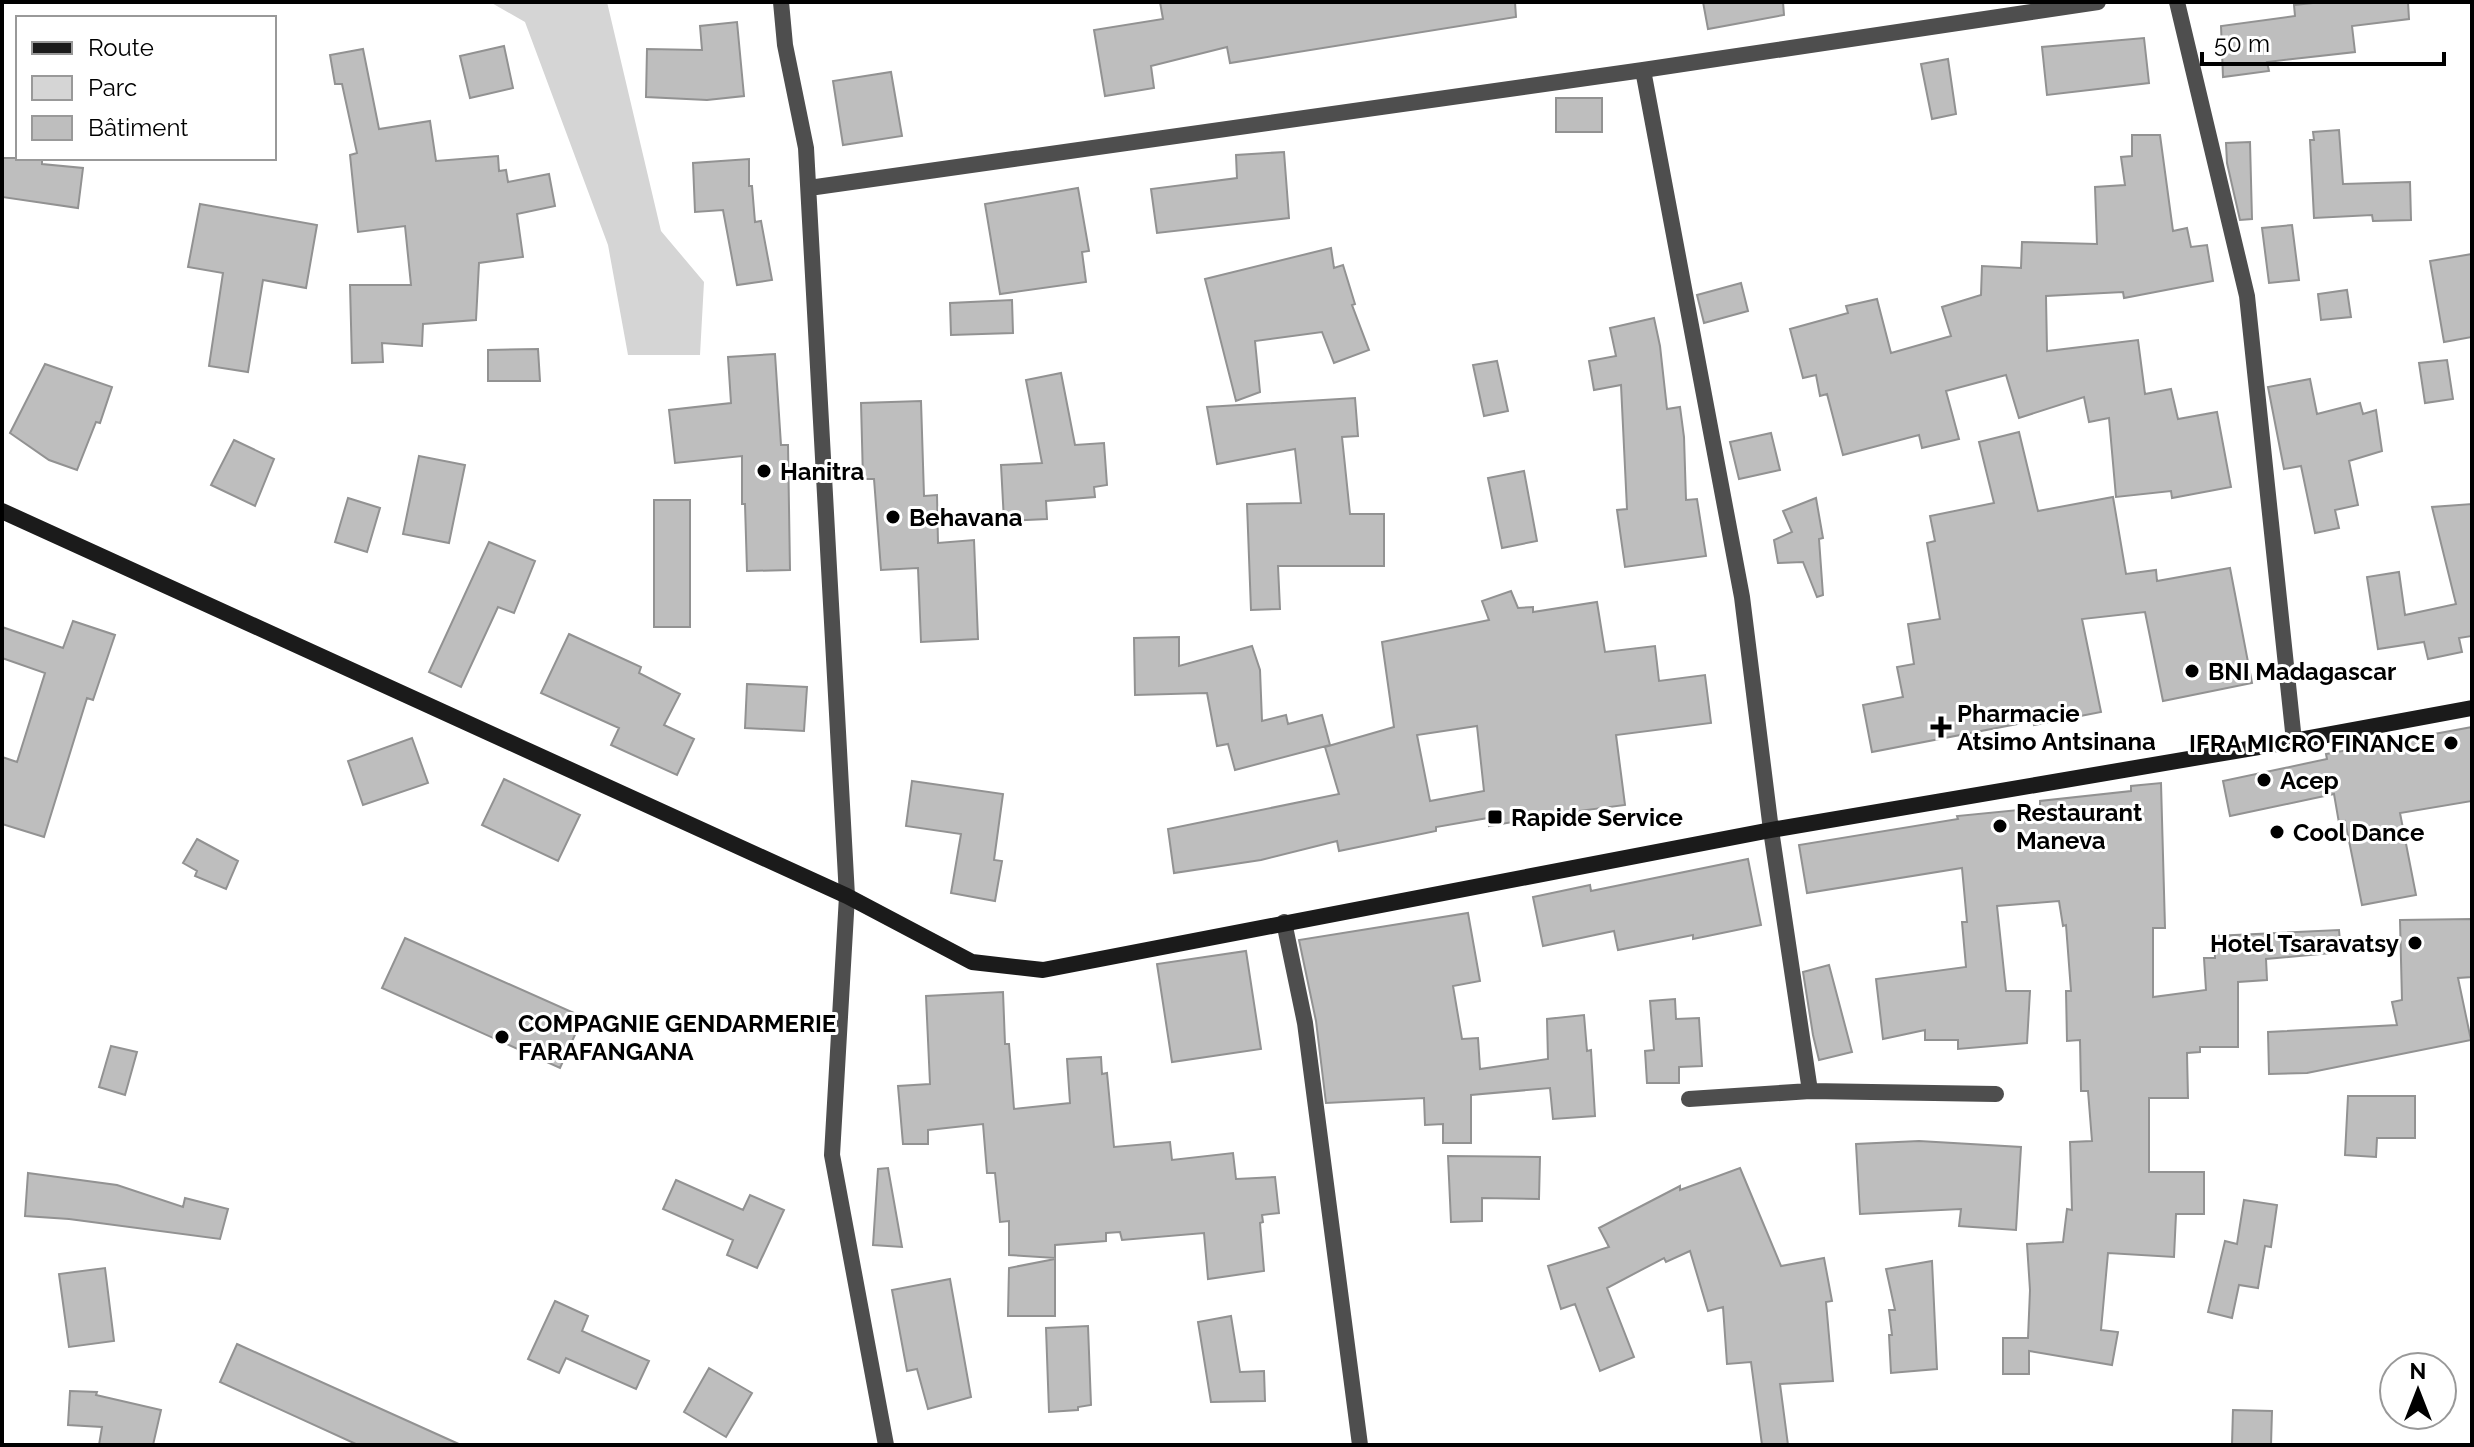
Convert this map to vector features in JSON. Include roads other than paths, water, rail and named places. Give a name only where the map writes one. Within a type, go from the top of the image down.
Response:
[{"type":"main road","points":[[2,511],[847,896],[972,962],[1043,970],[1771,830],[2472,708]]},
{"type":"street","points":[[781,2],[785,45],[806,148],[809,188],[847,896],[832,1155],[886,1445]]},
{"type":"street","points":[[809,188],[2098,2]]},
{"type":"street","points":[[2177,2],[2247,296],[2294,741]]},
{"type":"street","points":[[1643,70],[1742,597],[1771,830],[1810,1091]]},
{"type":"street","points":[[1284,922],[1305,1023],[1360,1445]]},
{"type":"street","points":[[1689,1099],[1810,1091],[1996,1094]]},
{"type":"place","name":"Hanitra","points":[[764,471]]},
{"type":"place","name":"Behavana","points":[[893,517]]},
{"type":"place","name":"BNI Madagascar","points":[[2192,671]]},
{"type":"place","name":"Pharmacie Atsimo Antsinana","points":[[1941,727]]},
{"type":"place","name":"IFRA MICRO FINANCE","points":[[2451,743]]},
{"type":"place","name":"Acep","points":[[2264,780]]},
{"type":"place","name":"Rapide Service","points":[[1495,817]]},
{"type":"place","name":"Restaurant Maneva","points":[[2000,826]]},
{"type":"place","name":"Cool Dance","points":[[2277,832]]},
{"type":"place","name":"Hotel Tsaravatsy","points":[[2415,943]]},
{"type":"place","name":"COMPAGNIE GENDARMERIE FARAFANGANA","points":[[502,1037]]}]
